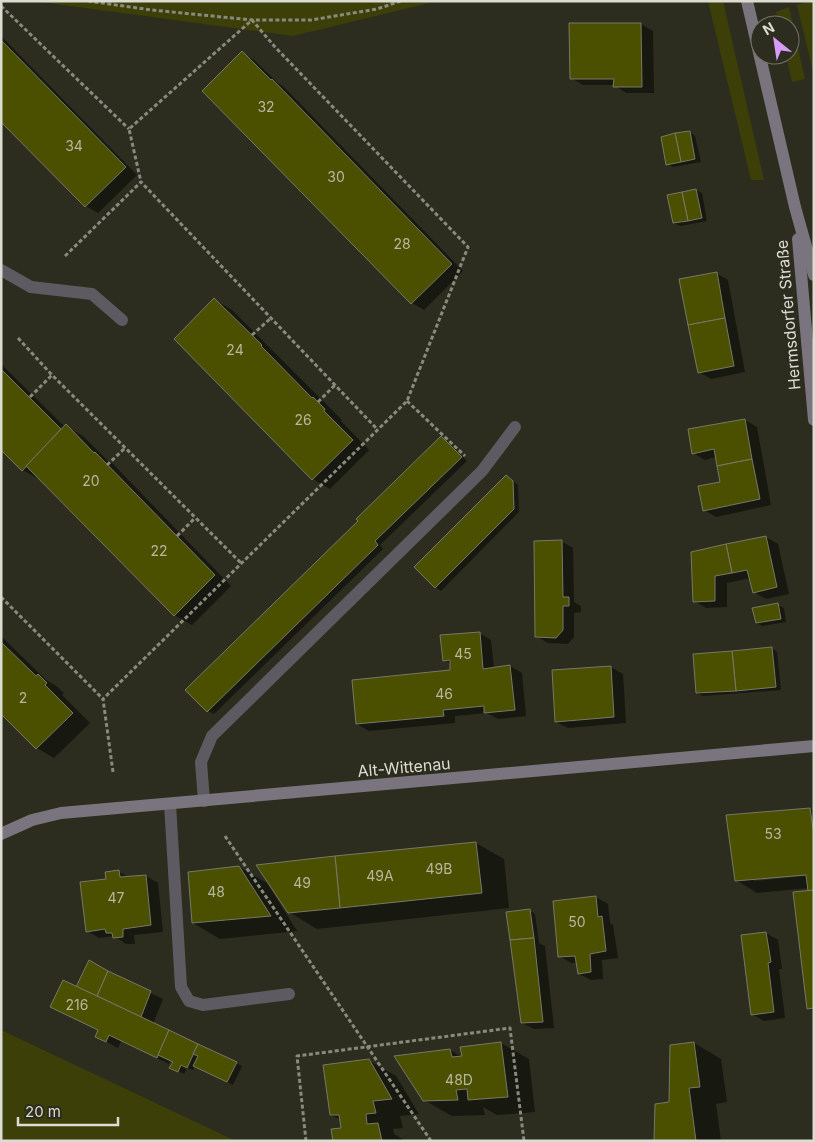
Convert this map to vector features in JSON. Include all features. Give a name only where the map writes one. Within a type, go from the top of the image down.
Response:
[{"type":"main road","name":"Hermsdorfer Straße","points":[[747,1],[795,207],[814,275]]},
{"type":"main road","name":"Hermsdorfer Straße","points":[[795,207],[814,420]]},
{"type":"main road","name":"Alt-Wittenau","points":[[1,834],[32,820],[62,813],[814,746]]},
{"type":"street","points":[[1,270],[32,287],[92,294],[122,320]]},
{"type":"street","points":[[204,801],[201,762],[212,736],[482,471],[515,427]]},
{"type":"street","points":[[170,804],[180,987],[188,1001],[202,1005],[289,994]]},
{"type":"path","points":[[88,1],[152,10],[252,20],[311,20],[377,9],[401,1]]},
{"type":"path","points":[[1,6],[129,129],[141,182],[377,429]]},
{"type":"path","points":[[129,129],[252,20]]},
{"type":"path","points":[[103,699],[407,401],[468,247],[275,48],[252,20]]},
{"type":"path","points":[[65,256],[141,182]]},
{"type":"path","points":[[252,335],[271,318]]},
{"type":"path","points":[[18,338],[52,375],[240,563]]},
{"type":"path","points":[[30,397],[52,375]]},
{"type":"path","points":[[318,402],[335,385]]},
{"type":"path","points":[[407,401],[482,471]]},
{"type":"path","points":[[107,465],[125,448]]},
{"type":"path","points":[[177,536],[195,518]]},
{"type":"path","points":[[1,597],[103,699],[113,772]]},
{"type":"path","points":[[225,836],[431,1141]]},
{"type":"path","points":[[306,1141],[297,1056],[510,1028],[524,1141]]},
{"type":"shaded area","points":[[33,1],[438,1],[293,36]]},
{"type":"shaded area","points":[[708,1],[723,1],[764,180],[751,180]]},
{"type":"shaded area","points":[[814,1],[814,75],[800,15],[797,5]]},
{"type":"shaded area","points":[[789,7],[791,15],[777,15],[776,12]]},
{"type":"shaded area","points":[[800,56],[805,79],[792,82],[788,65],[800,65]]},
{"type":"shaded area","points":[[1,1030],[236,1141],[1,1141]]},
{"type":"building","points":[[569,23],[641,23],[642,87],[613,87],[614,79],[570,79]]},
{"type":"building","points":[[1,40],[126,167],[85,207],[1,122]]},
{"type":"building","points":[[242,51],[272,79],[452,264],[411,304],[202,91]]},
{"type":"building","points":[[690,131],[695,159],[681,162],[675,133]]},
{"type":"building","points":[[675,133],[681,162],[666,165],[661,137]]},
{"type":"building","points":[[696,189],[702,218],[688,221],[682,192]]},
{"type":"building","points":[[682,192],[688,221],[673,223],[667,195]]},
{"type":"building","points":[[717,272],[725,318],[688,325],[679,279]]},
{"type":"building","points":[[214,298],[325,409],[324,411],[353,440],[312,480],[174,339]]},
{"type":"building","points":[[725,318],[734,366],[698,373],[688,325]]},
{"type":"building","points":[[1,369],[61,429],[22,471],[1,450]]},
{"type":"building","points":[[745,419],[752,459],[717,466],[714,449],[692,454],[688,429]]},
{"type":"building","points":[[66,424],[215,575],[174,616],[26,466]]},
{"type":"building","points":[[441,436],[462,457],[375,541],[378,545],[207,712],[185,690],[358,521],[356,519]]},
{"type":"building","points":[[752,459],[760,499],[703,511],[698,486],[720,482],[717,466]]},
{"type":"building","points":[[506,475],[513,481],[514,509],[435,588],[414,567]]},
{"type":"building","points":[[766,536],[777,587],[753,593],[747,570],[732,573],[726,544]]},
{"type":"building","points":[[562,540],[563,597],[569,597],[569,606],[563,606],[563,630],[556,638],[535,637],[534,541]]},
{"type":"building","points":[[726,544],[732,573],[715,576],[715,601],[693,602],[691,552]]},
{"type":"building","points":[[778,603],[781,619],[756,623],[752,608]]},
{"type":"building","points":[[480,632],[483,669],[510,665],[515,710],[484,713],[484,706],[443,710],[444,716],[356,724],[352,680],[450,670],[450,660],[443,661],[440,635]]},
{"type":"building","points":[[1,642],[36,676],[38,674],[47,683],[45,685],[73,713],[36,749],[1,714]]},
{"type":"building","points":[[772,647],[776,687],[736,691],[732,651]]},
{"type":"building","points":[[732,651],[736,691],[696,693],[693,654]]},
{"type":"building","points":[[611,666],[614,717],[555,722],[552,670]]},
{"type":"building","points":[[810,808],[814,835],[814,890],[808,891],[806,875],[735,881],[726,815]]},
{"type":"building","points":[[476,842],[482,893],[340,908],[335,856]]},
{"type":"building","points":[[335,856],[340,908],[288,913],[256,865]]},
{"type":"building","points":[[239,866],[271,916],[192,923],[188,872]]},
{"type":"building","points":[[119,870],[120,877],[146,875],[151,925],[123,929],[123,937],[113,938],[112,933],[106,933],[105,929],[86,932],[80,882],[106,879],[105,872]]},
{"type":"building","points":[[814,890],[814,1008],[807,1009],[793,892]]},
{"type":"building","points":[[596,896],[598,917],[602,916],[606,951],[590,954],[591,972],[578,974],[575,956],[558,957],[553,901]]},
{"type":"building","points":[[530,909],[534,938],[510,940],[506,912]]},
{"type":"building","points":[[766,932],[771,962],[768,963],[774,1012],[751,1015],[741,935]]},
{"type":"building","points":[[534,938],[543,1022],[521,1023],[510,940]]},
{"type":"building","points":[[89,960],[108,971],[97,996],[76,987]]},
{"type":"building","points":[[108,971],[151,991],[141,1017],[97,996]]},
{"type":"building","points":[[63,980],[169,1030],[157,1058],[109,1035],[106,1042],[95,1037],[98,1030],[50,1007]]},
{"type":"building","points":[[169,1030],[198,1044],[187,1068],[181,1065],[178,1072],[169,1068],[173,1062],[158,1055]]},
{"type":"building","points":[[501,1042],[508,1097],[468,1100],[467,1089],[456,1090],[458,1100],[423,1101],[394,1056],[450,1049],[452,1057],[462,1056],[460,1047]]},
{"type":"building","points":[[694,1042],[700,1087],[689,1088],[696,1141],[654,1141],[655,1104],[669,1102],[670,1045]]},
{"type":"building","points":[[198,1044],[237,1062],[227,1082],[193,1066],[198,1056],[193,1054]]},
{"type":"building","points":[[369,1059],[392,1099],[373,1101],[376,1113],[366,1114],[367,1124],[378,1123],[382,1141],[333,1141],[331,1129],[341,1128],[339,1115],[330,1115],[323,1065]]}]
